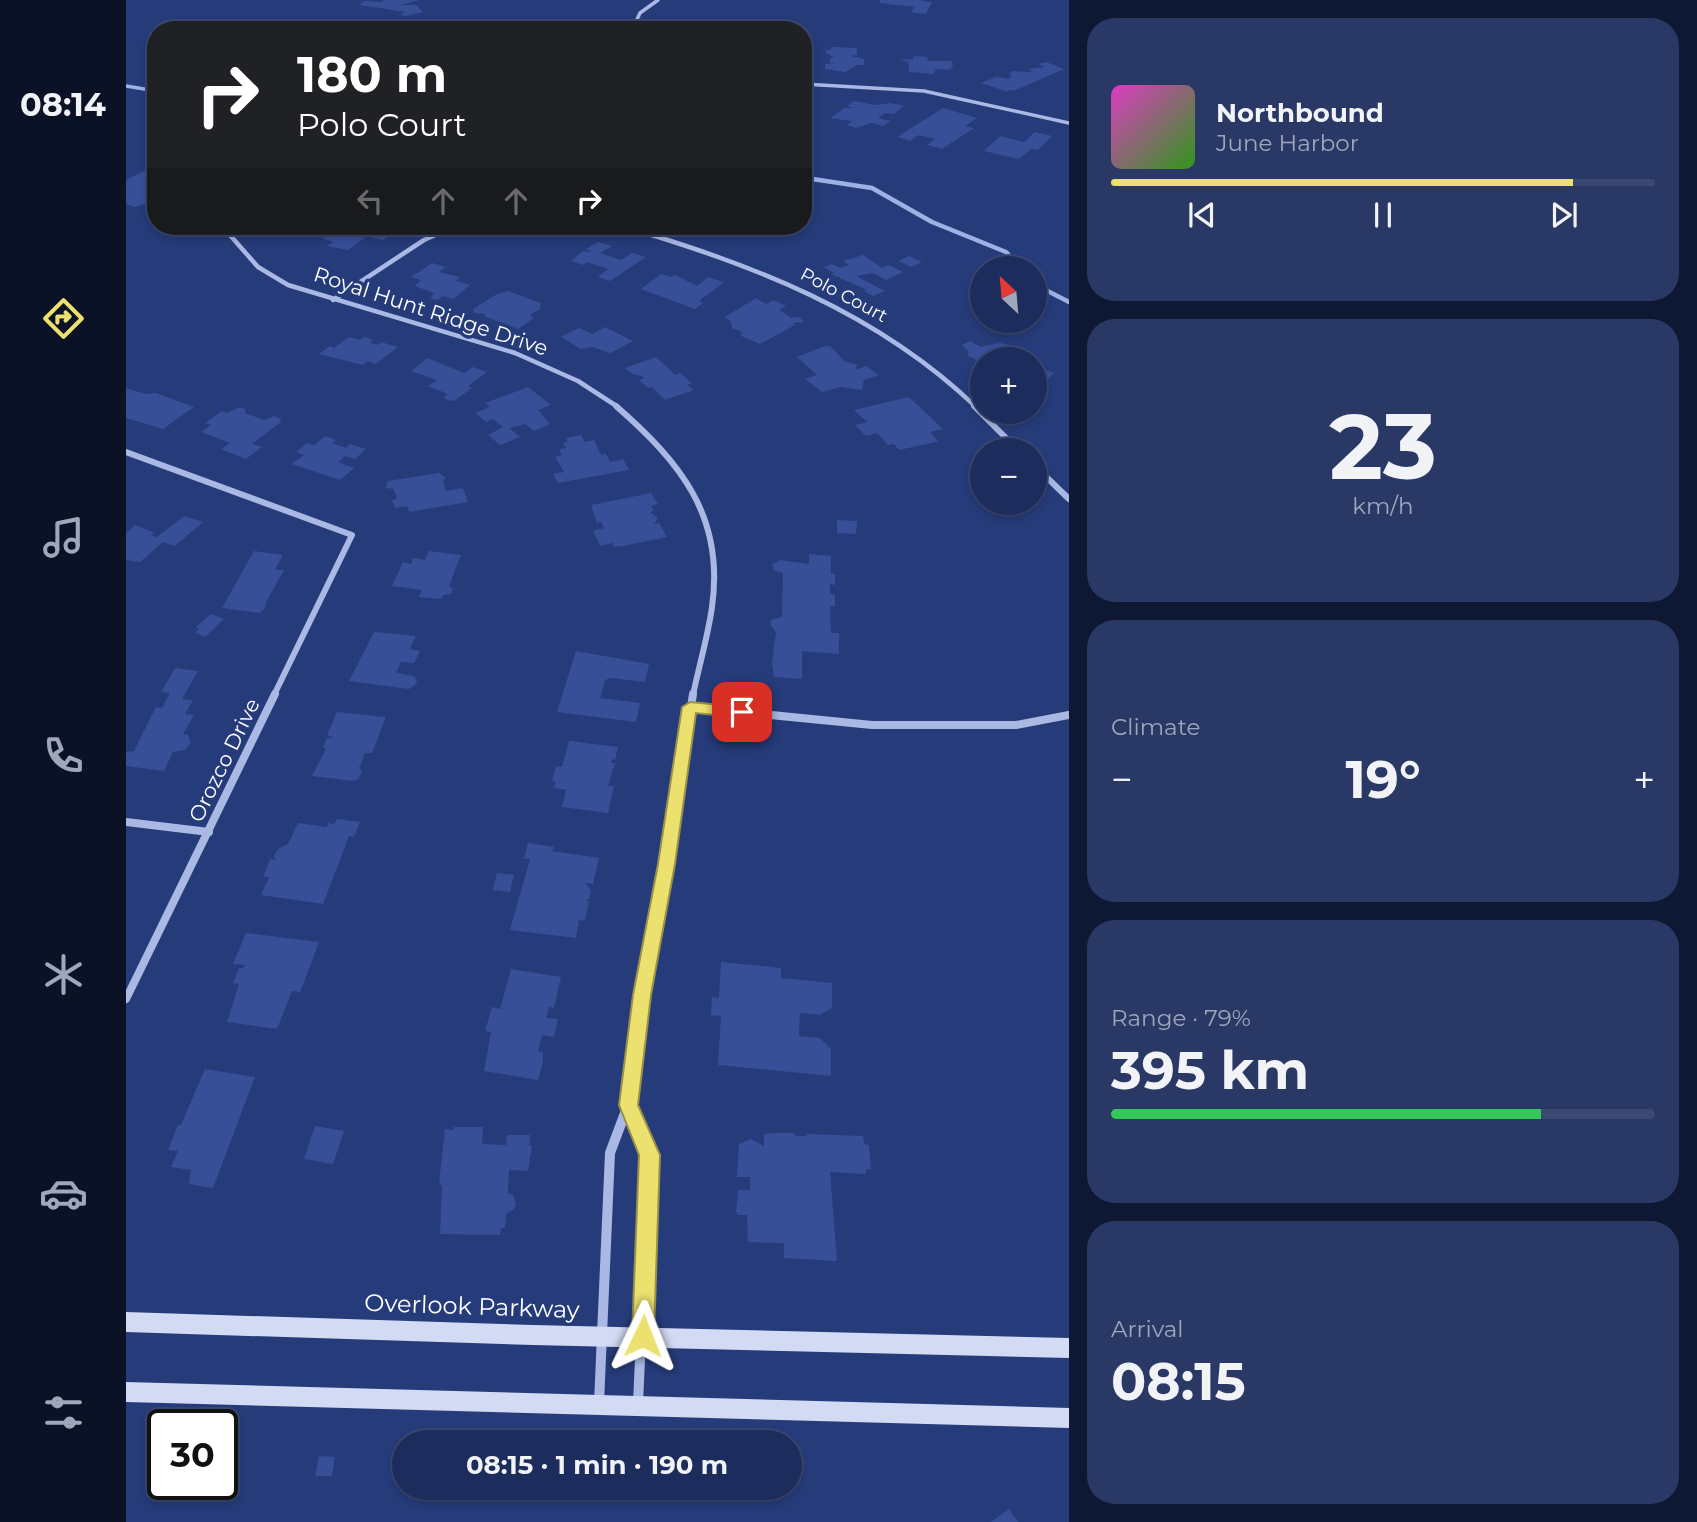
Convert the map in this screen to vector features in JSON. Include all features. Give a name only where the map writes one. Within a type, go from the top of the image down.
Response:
[{"type":"street","points":[[636,21],[640,13],[659,0]]},
{"type":"street","points":[[812,85],[924,91],[1069,123]]},
{"type":"street","name":"Royal Hunt Ridge Drive","points":[[230,235],[258,267],[288,285],[547,365],[613,403],[657,442],[694,494],[710,532],[714,563],[712,606],[690,707],[667,864],[642,995],[628,1105],[610,1153],[599,1404]]},
{"type":"street","points":[[333,300],[435,235]]},
{"type":"street","name":"Polo Court","points":[[651,235],[746,265],[818,296],[876,329],[934,369],[1006,438]]},
{"type":"street","name":"Orozco Drive","points":[[126,452],[352,535],[126,999]]},
{"type":"street","points":[[1047,478],[1069,499]]},
{"type":"street","points":[[690,707],[872,725],[1016,725],[1069,715]]},
{"type":"street","points":[[126,822],[209,832]]},
{"type":"street","points":[[628,1105],[649,1155],[638,1405]]},
{"type":"street","name":"Overlook Parkway","points":[[126,1322],[1069,1348]]},
{"type":"street","points":[[126,1392],[1069,1418]]},
{"type":"building","points":[[420,0],[400,5],[416,5],[423,12],[405,16],[400,14],[406,12],[359,5],[365,1]]},
{"type":"building","points":[[880,0],[932,2],[926,14],[911,12],[914,7],[879,3]]},
{"type":"building","points":[[831,47],[857,48],[857,55],[851,56],[864,59],[864,65],[857,65],[845,72],[825,69],[825,64],[836,63],[830,63],[830,59],[834,57],[826,53]]},
{"type":"building","points":[[914,56],[927,57],[928,61],[951,61],[953,66],[950,70],[936,69],[934,74],[909,72],[908,62],[900,60],[913,59]]},
{"type":"building","points":[[1046,62],[1064,69],[1016,90],[1005,91],[981,83],[996,77],[1009,79],[1012,76],[1009,73],[1013,71],[1030,72],[1032,71],[1028,69],[1045,67],[1038,64]]},
{"type":"building","points":[[854,101],[904,106],[894,114],[885,113],[878,118],[891,121],[883,126],[871,123],[856,128],[847,125],[852,121],[830,118],[844,108],[853,108],[847,106]]},
{"type":"building","points":[[943,108],[977,118],[965,126],[974,128],[942,149],[927,145],[935,139],[919,135],[910,141],[897,137]]},
{"type":"building","points":[[1035,132],[1052,136],[1038,150],[1032,149],[1018,159],[984,151],[1000,136],[1024,142]]},
{"type":"building","points":[[147,170],[147,203],[134,207],[126,204],[126,180]]},
{"type":"building","points":[[327,235],[391,235],[382,240],[367,236],[348,250],[327,246],[333,242],[322,238]]},
{"type":"building","points":[[598,242],[612,246],[600,253],[621,260],[632,253],[646,257],[610,281],[598,277],[608,269],[587,262],[583,265],[571,261],[583,251],[593,252],[586,249]]},
{"type":"building","points":[[863,255],[882,268],[889,265],[903,272],[886,280],[873,273],[856,276],[885,291],[873,296],[864,291],[867,290],[831,274],[834,273],[824,267],[832,264],[841,268],[849,265],[843,261]]},
{"type":"building","points":[[909,256],[922,262],[911,267],[898,261]]},
{"type":"building","points":[[432,263],[446,267],[439,272],[460,277],[456,281],[470,285],[453,299],[442,296],[438,300],[432,299],[434,293],[415,286],[421,280],[411,277]]},
{"type":"building","points":[[661,274],[672,277],[675,275],[697,286],[708,277],[724,282],[699,301],[703,303],[695,309],[641,289]]},
{"type":"building","points":[[508,291],[541,303],[540,309],[530,315],[534,318],[518,329],[484,316],[486,314],[474,313],[473,309],[497,294]]},
{"type":"building","points":[[756,298],[766,304],[773,300],[786,306],[779,310],[792,318],[799,317],[804,322],[793,323],[795,325],[760,344],[741,336],[742,332],[732,328],[731,322],[725,317]]},
{"type":"building","points":[[605,327],[633,341],[610,353],[592,347],[581,349],[561,337],[579,328],[592,334]]},
{"type":"building","points":[[349,337],[360,340],[364,337],[373,340],[370,343],[377,345],[381,342],[398,347],[376,364],[368,361],[363,365],[319,354],[330,346],[334,348]]},
{"type":"building","points":[[970,341],[981,347],[970,347],[970,357],[962,345]]},
{"type":"building","points":[[999,343],[1010,347],[981,347]]},
{"type":"building","points":[[830,346],[844,361],[857,365],[855,370],[866,366],[879,375],[864,380],[862,390],[841,387],[822,392],[805,379],[817,375],[797,357]]},
{"type":"building","points":[[656,357],[675,375],[680,373],[692,383],[687,385],[694,390],[665,400],[652,387],[648,388],[639,380],[645,378],[625,368]]},
{"type":"building","points":[[427,358],[464,373],[473,367],[487,372],[468,386],[472,388],[454,401],[447,400],[444,397],[448,394],[428,386],[437,380],[411,371]]},
{"type":"building","points":[[1047,371],[1054,373],[1047,381]]},
{"type":"building","points":[[528,387],[551,405],[538,410],[550,424],[534,431],[525,424],[509,428],[520,437],[500,445],[488,435],[503,427],[493,419],[486,422],[475,413],[490,407],[485,403]]},
{"type":"building","points":[[126,388],[145,394],[156,393],[194,407],[163,429],[126,418]]},
{"type":"building","points":[[909,397],[943,429],[930,432],[938,441],[899,450],[894,444],[888,445],[877,433],[866,436],[855,425],[867,422],[854,410]]},
{"type":"building","points":[[240,407],[245,409],[245,413],[264,420],[274,416],[281,422],[252,444],[262,447],[246,459],[221,449],[230,443],[201,432],[211,425],[205,423],[222,411],[227,413]]},
{"type":"building","points":[[581,435],[585,442],[594,440],[601,455],[606,454],[610,462],[623,459],[629,470],[558,483],[553,474],[564,472],[555,457],[562,455],[559,449],[566,448],[563,443],[568,442],[566,438]]},
{"type":"building","points":[[325,436],[336,440],[332,443],[346,448],[350,444],[366,449],[355,459],[345,456],[338,462],[354,468],[340,480],[292,464],[304,455],[296,452],[307,443],[314,445]]},
{"type":"building","points":[[439,473],[446,478],[443,481],[446,491],[463,488],[468,502],[409,512],[407,506],[395,508],[392,500],[397,499],[394,489],[386,488],[388,481]]},
{"type":"building","points":[[651,493],[658,504],[651,506],[654,511],[650,512],[658,518],[654,524],[659,523],[667,537],[623,546],[614,547],[613,543],[600,546],[593,531],[604,528],[601,522],[597,523],[591,505]]},
{"type":"building","points":[[184,516],[203,522],[175,546],[163,542],[140,562],[126,560],[126,533],[135,525],[157,537]]},
{"type":"building","points":[[837,520],[857,521],[856,534],[837,533]]},
{"type":"building","points":[[254,551],[283,555],[275,570],[284,570],[265,608],[260,613],[222,608]]},
{"type":"building","points":[[429,551],[461,555],[449,586],[453,589],[451,594],[443,595],[441,599],[419,597],[422,590],[392,586],[403,562],[411,564],[413,558],[425,560]]},
{"type":"building","points":[[809,554],[831,556],[831,574],[835,574],[835,585],[830,584],[830,594],[835,595],[835,606],[830,606],[831,633],[839,633],[839,654],[802,651],[802,679],[774,677],[772,663],[776,632],[771,626],[771,620],[782,617],[783,573],[775,571],[772,565],[780,560],[809,564]]},
{"type":"building","points":[[211,614],[224,619],[205,637],[195,632],[199,629],[196,627]]},
{"type":"building","points":[[374,632],[416,636],[410,649],[420,651],[414,663],[401,662],[396,673],[414,676],[417,681],[415,685],[409,689],[349,681]]},
{"type":"building","points":[[576,651],[649,664],[645,682],[611,678],[605,680],[600,698],[640,703],[636,722],[557,712]]},
{"type":"building","points":[[175,668],[198,671],[182,699],[193,700],[185,714],[194,715],[183,734],[188,735],[191,743],[184,750],[173,752],[164,771],[126,766],[126,752],[134,751],[156,707],[162,708],[170,693],[161,692]]},
{"type":"building","points":[[337,712],[386,717],[372,753],[365,753],[359,768],[362,771],[358,779],[353,781],[312,776],[326,749],[323,748],[327,738],[333,738],[327,735]]},
{"type":"building","points":[[569,741],[618,747],[615,760],[612,759],[611,763],[615,763],[608,786],[614,786],[608,813],[562,807],[566,790],[554,788],[556,782],[552,781],[556,766],[562,767]]},
{"type":"building","points":[[337,819],[360,822],[354,837],[349,836],[323,904],[261,895],[269,877],[263,877],[270,859],[276,860],[274,856],[278,849],[288,844],[298,823],[327,827],[328,823],[334,824]]},
{"type":"building","points":[[528,843],[554,847],[552,851],[599,858],[593,884],[585,883],[591,890],[589,899],[585,901],[589,901],[585,921],[579,920],[576,938],[510,930],[530,859],[524,859]]},
{"type":"building","points":[[497,873],[514,875],[510,892],[493,890]]},
{"type":"building","points":[[246,933],[319,942],[300,992],[292,991],[277,1029],[227,1022],[239,984],[233,983],[239,968],[245,965],[233,964]]},
{"type":"building","points":[[721,962],[781,968],[781,978],[832,983],[832,1008],[820,1015],[800,1013],[799,1036],[820,1038],[831,1049],[831,1076],[718,1065],[721,1016],[711,1015],[712,997],[719,998]]},
{"type":"building","points":[[511,969],[561,977],[554,1008],[549,1007],[546,1018],[558,1019],[554,1037],[542,1035],[538,1051],[543,1052],[543,1062],[538,1080],[484,1071],[491,1032],[485,1031],[492,1007],[500,1009]]},
{"type":"building","points":[[205,1069],[255,1077],[213,1188],[189,1184],[191,1170],[171,1167],[178,1151],[168,1150]]},
{"type":"building","points":[[315,1126],[344,1131],[333,1164],[304,1159]]},
{"type":"building","points":[[454,1127],[483,1127],[482,1144],[506,1145],[507,1135],[530,1135],[529,1145],[532,1146],[528,1171],[509,1170],[508,1193],[513,1195],[516,1203],[514,1209],[506,1214],[505,1228],[501,1228],[500,1235],[440,1234],[442,1186],[439,1183],[445,1129],[454,1130]]},
{"type":"building","points":[[795,1133],[795,1136],[863,1136],[864,1144],[869,1145],[871,1169],[866,1169],[866,1174],[830,1172],[837,1261],[784,1258],[784,1243],[748,1242],[747,1215],[738,1215],[736,1211],[738,1190],[750,1190],[750,1177],[737,1177],[739,1144],[751,1139],[764,1146],[764,1134]]},
{"type":"building","points":[[319,1456],[335,1457],[332,1476],[315,1476]]},
{"type":"building","points":[[1009,1509],[1018,1522],[991,1522]]},
{"type":"waterway","points":[[126,86],[147,90]]},
{"type":"waterway","points":[[812,179],[818,180]]},
{"type":"waterway","points":[[812,179],[872,188],[932,222],[1006,252],[1010,256]]},
{"type":"waterway","points":[[1047,291],[1069,302]]},
{"type":"route","points":[[643,1336],[649,1155],[628,1105],[642,995],[667,864],[690,707],[742,712]]}]
